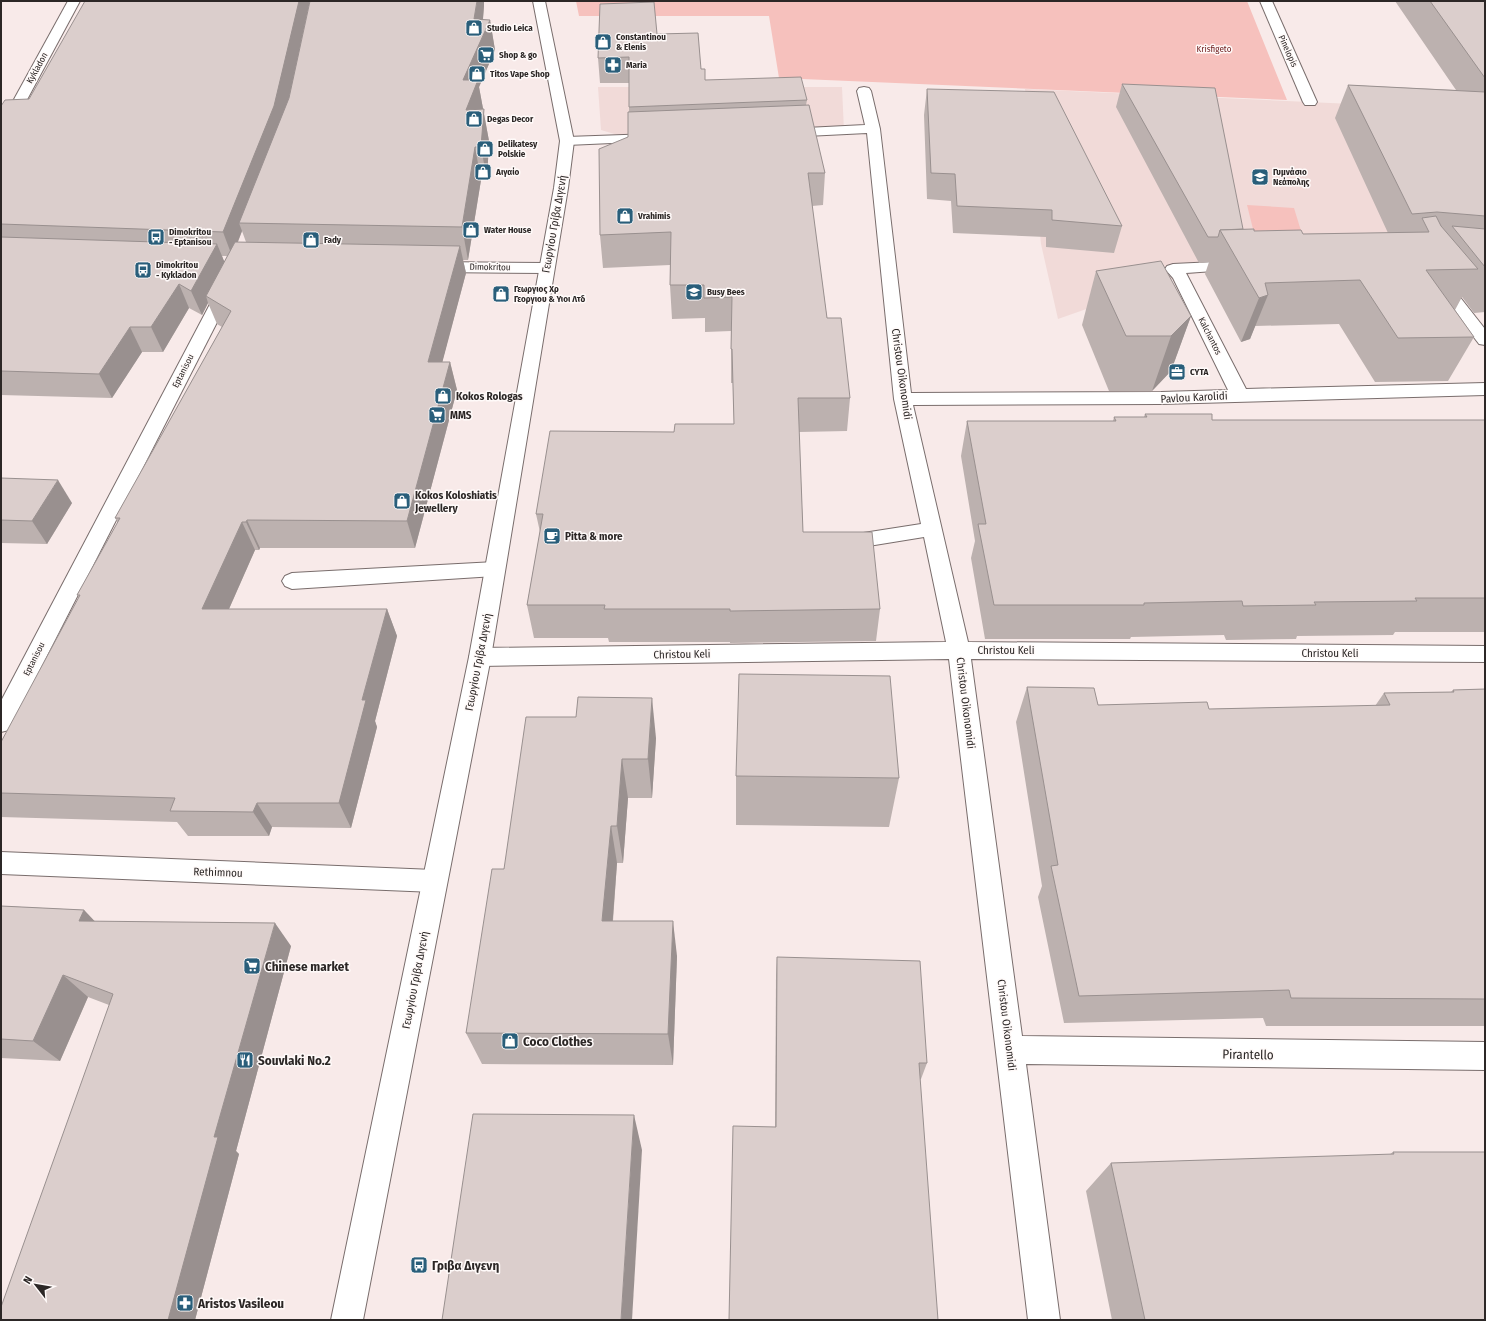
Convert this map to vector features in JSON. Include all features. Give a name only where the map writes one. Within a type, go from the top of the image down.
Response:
[{"type":"street","name":"Kykladon","points":[[1,136],[13,101],[74,1]]},
{"type":"street","name":"Γεωργίου Γρίβα Διγενή","points":[[347,1320],[480,657],[561,188],[567,141],[539,1]]},
{"type":"street","name":"Pinelopis","points":[[1266,1],[1310,102]]},
{"type":"street","name":"Christou Oikonomidi","points":[[864,91],[873,129],[903,399],[959,650],[1044,1320]]},
{"type":"street","points":[[770,133],[873,129]]},
{"type":"street","points":[[567,141],[668,137]]},
{"type":"street","name":"Kalchantos","points":[[1240,395],[1180,276],[1173,268],[1252,265]]},
{"type":"street","name":"Dimokritou","points":[[422,266],[546,268]]},
{"type":"street","name":"Eptanisou","points":[[1,723],[236,270]]},
{"type":"street","points":[[1431,271],[1485,340]]},
{"type":"street","name":"Pavlou Karolidi","points":[[903,399],[1161,398],[1485,389]]},
{"type":"street","points":[[833,545],[932,529]]},
{"type":"street","points":[[292,581],[495,569]]},
{"type":"street","name":"Christou Keli","points":[[480,657],[959,650],[1485,654]]},
{"type":"street","name":"Rethimnou","points":[[1,864],[434,882]]},
{"type":"street","name":"Pirantello","points":[[1010,1050],[1485,1056]]},
{"type":"shaded area","points":[[598,87],[842,87],[844,131],[628,138],[601,130]]},
{"type":"shaded area","name":"Γυμνάσιο Νεάπολης","points":[[1025,89],[1485,110],[1485,274],[1202,272],[1180,276],[1058,319],[1041,244]]},
{"type":"green space","name":"Krisfigeto","points":[[576,1],[1247,1],[1287,100],[779,78],[769,16],[579,16]]},
{"type":"green space","points":[[1247,205],[1294,208],[1309,257],[1259,253]]},
{"type":"building","points":[[85,1],[299,1],[274,106],[223,232],[1,224],[1,106],[5,100],[29,99]]},
{"type":"building","points":[[310,1],[477,1],[474,19],[490,20],[463,80],[478,80],[466,110],[484,109],[481,147],[475,147],[462,227],[239,223],[289,98]]},
{"type":"building","points":[[1430,1],[1485,1],[1485,78]]},
{"type":"building","points":[[654,2],[657,34],[698,33],[701,69],[705,69],[705,80],[801,77],[807,100],[629,107],[629,57],[598,58],[600,4]]},
{"type":"building","points":[[1122,84],[1215,88],[1243,229],[1220,230],[1218,237],[1208,237]]},
{"type":"building","points":[[1348,85],[1485,92],[1485,216],[1437,212],[1412,214]]},
{"type":"building","points":[[927,89],[1054,92],[1122,226],[1052,220],[1052,210],[957,206],[955,174],[931,173]]},
{"type":"building","points":[[809,105],[825,173],[808,173],[827,318],[841,318],[850,398],[798,398],[803,532],[872,532],[880,609],[730,611],[730,609],[604,609],[605,605],[527,605],[543,514],[536,514],[550,431],[674,432],[675,424],[734,424],[731,349],[732,297],[704,298],[704,285],[670,285],[671,232],[600,235],[599,149],[628,137],[628,112]]},
{"type":"building","points":[[1436,216],[1441,226],[1478,269],[1426,270],[1474,337],[1398,338],[1360,280],[1265,283],[1268,295],[1259,298],[1220,230],[1301,230],[1303,234],[1429,232],[1422,218]]},
{"type":"building","points":[[1452,226],[1485,229],[1485,267]]},
{"type":"building","points":[[1,237],[217,244],[191,291],[179,284],[151,327],[130,327],[99,374],[1,371]]},
{"type":"building","points":[[235,242],[460,246],[428,362],[450,362],[407,521],[247,520],[246,522],[242,522],[202,609],[387,609],[362,700],[366,700],[339,803],[257,803],[253,812],[170,811],[175,798],[1,793],[1,742],[80,595],[77,595],[120,518],[115,518],[231,311],[206,296]]},
{"type":"building","points":[[1161,261],[1191,316],[1171,336],[1126,336],[1096,271]]},
{"type":"building","points":[[1145,414],[1212,414],[1212,420],[1485,420],[1485,598],[1415,598],[1417,601],[1314,602],[1316,605],[1243,606],[1242,601],[1144,603],[1144,605],[994,605],[978,524],[986,524],[967,421],[1116,421],[1114,417],[1147,417]]},
{"type":"building","points":[[1,478],[58,480],[32,521],[1,520]]},
{"type":"building","points":[[739,674],[890,676],[899,778],[736,776]]},
{"type":"building","points":[[1027,687],[1094,688],[1098,705],[1207,702],[1209,709],[1390,705],[1384,693],[1454,692],[1453,690],[1485,689],[1485,999],[1291,998],[1289,990],[1079,996],[1051,866],[1058,865]]},
{"type":"building","points":[[578,697],[652,698],[648,759],[622,759],[617,826],[611,826],[602,921],[673,921],[668,1034],[466,1033],[492,869],[504,869],[526,717],[576,717]]},
{"type":"building","points":[[1,906],[84,910],[79,921],[275,923],[214,1137],[218,1137],[168,1320],[1,1320],[1,1307],[113,994],[63,975],[33,1041],[1,1039]]},
{"type":"building","points":[[777,957],[920,961],[927,1063],[919,1063],[938,1320],[729,1320],[733,1126],[776,1127]]},
{"type":"building","points":[[473,1114],[634,1115],[621,1320],[442,1320]]},
{"type":"building","points":[[1393,1152],[1485,1152],[1485,1320],[1145,1320],[1111,1163],[1394,1154]]},
{"type":"place","name":"Studio Leica","points":[[474,28]]},
{"type":"place","name":"Constantinou & Elenis","points":[[603,42]]},
{"type":"place","name":"Shop & go","points":[[486,55]]},
{"type":"place","name":"Maria","points":[[613,65]]},
{"type":"place","name":"Titos Vape Shop","points":[[477,74]]},
{"type":"place","name":"Degas Decor","points":[[474,119]]},
{"type":"place","name":"Delikatesy Polskie","points":[[485,149]]},
{"type":"place","name":"Αιγαίο","points":[[483,172]]},
{"type":"place","name":"Γυμνάσιο Νεάπολης","points":[[1260,177]]},
{"type":"place","name":"Vrahimis","points":[[625,216]]},
{"type":"place","name":"Water House","points":[[471,230]]},
{"type":"place","name":"Dimokritou - Eptanisou","points":[[156,237]]},
{"type":"place","name":"Fady","points":[[311,240]]},
{"type":"place","name":"Dimokritou - Kykladon","points":[[143,270]]},
{"type":"place","name":"Busy Bees","points":[[694,292]]},
{"type":"place","name":"Γεωργιος Χρ Γεοργιου & Υιοι Λτδ","points":[[501,294]]},
{"type":"place","name":"CYTA","points":[[1177,372]]},
{"type":"place","name":"Kokos Rologas","points":[[443,396]]},
{"type":"place","name":"MMS","points":[[437,415]]},
{"type":"place","name":"Kokos Koloshiatis Jewellery","points":[[402,501]]},
{"type":"place","name":"Pitta & more","points":[[552,536]]},
{"type":"place","name":"Chinese market","points":[[252,966]]},
{"type":"place","name":"Coco Clothes","points":[[510,1041]]},
{"type":"place","name":"Souvlaki No.2","points":[[245,1060]]},
{"type":"place","name":"Γριβα Διγενη","points":[[419,1265]]},
{"type":"place","name":"Aristos Vasileou","points":[[185,1303]]}]
